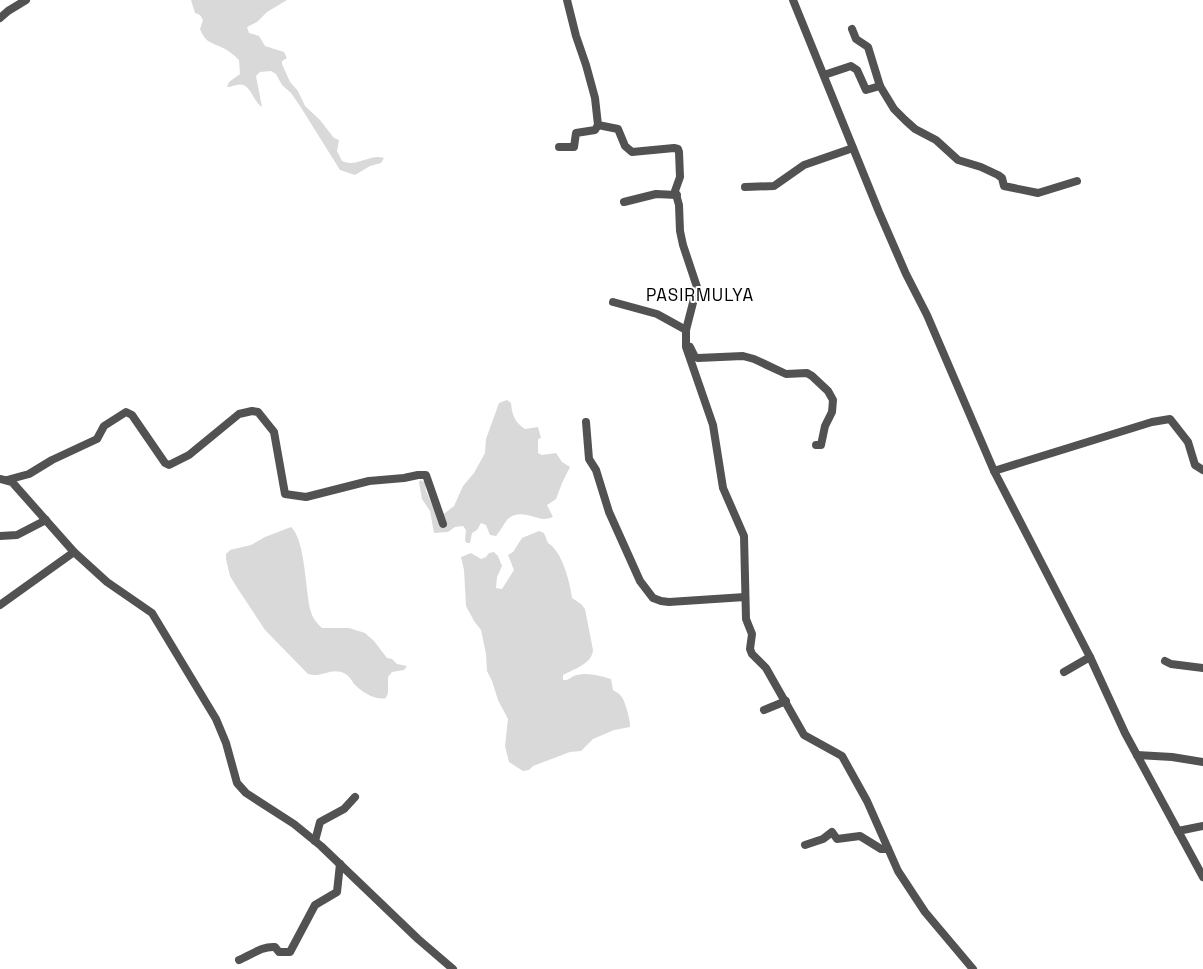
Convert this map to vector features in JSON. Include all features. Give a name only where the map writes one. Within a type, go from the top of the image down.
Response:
[{"type":"street","points":[[559,147],[574,147],[576,133],[594,131],[598,125],[595,98],[576,36],[567,0]]},
{"type":"street","points":[[793,0],[882,218],[906,274],[928,314],[994,471],[1090,657],[1137,755],[1203,877]]},
{"type":"street","points":[[0,18],[23,1]]},
{"type":"street","points":[[852,29],[856,39],[868,46],[880,86],[894,109],[915,129],[936,140],[958,160],[981,167],[1002,178],[1004,186],[1038,193],[1077,180]]},
{"type":"street","points":[[824,75],[851,66],[857,70],[866,90],[880,86]]},
{"type":"street","points":[[598,125],[618,129],[625,146],[632,152],[678,149],[680,177],[675,191],[683,245],[697,287],[685,334],[686,348],[713,425],[723,488],[744,536],[745,598],[747,621],[752,634],[750,644],[752,654],[766,668],[804,735],[842,756],[867,801],[898,871],[925,912],[973,969]]},
{"type":"street","points":[[745,187],[774,186],[804,165],[853,148]]},
{"type":"street","points":[[624,202],[656,194],[676,195]]},
{"type":"street","points":[[613,302],[657,314],[685,334],[694,354],[698,358],[743,356],[754,359],[786,374],[807,373],[812,376],[828,391],[833,400],[832,412],[825,426],[823,442],[821,446],[816,445]]},
{"type":"street","points":[[4,479],[42,467],[97,439],[104,426],[126,412],[132,414],[165,463],[169,465],[189,455],[239,414],[252,411],[258,412],[274,432],[285,494],[306,497],[369,481],[426,475],[442,524]]},
{"type":"street","points":[[994,471],[1152,422],[1170,419],[1188,442],[1195,465],[1203,470]]},
{"type":"street","points":[[586,422],[588,454],[598,476],[609,512],[640,581],[653,598],[670,602],[745,598]]},
{"type":"street","points":[[4,479],[12,482],[74,552],[107,582],[152,613],[216,719],[226,743],[237,783],[246,793],[294,824],[315,841],[418,939],[453,969]]},
{"type":"street","points":[[0,536],[17,536],[46,520]]},
{"type":"street","points":[[0,606],[74,552]]},
{"type":"street","points":[[1064,672],[1090,657]]},
{"type":"street","points":[[1165,661],[1171,664],[1203,668]]},
{"type":"street","points":[[764,710],[786,701]]},
{"type":"street","points":[[1137,755],[1172,757],[1203,762]]},
{"type":"street","points":[[315,841],[320,822],[344,809],[356,797]]},
{"type":"street","points":[[1178,830],[1203,826]]},
{"type":"street","points":[[805,846],[823,839],[832,832],[837,838],[860,836],[881,849],[888,849]]},
{"type":"street","points":[[240,960],[261,949],[272,946],[279,952],[290,952],[315,905],[337,892],[340,864]]},
{"type":"shaded area","points":[[191,0],[287,0],[267,12],[257,22],[247,27],[249,33],[259,36],[265,46],[284,52],[287,58],[282,61],[282,64],[290,82],[298,91],[305,106],[320,120],[334,138],[339,140],[337,151],[342,161],[353,163],[379,157],[384,158],[381,163],[370,166],[355,175],[340,170],[291,93],[282,85],[276,74],[271,71],[260,72],[256,76],[262,107],[246,86],[239,84],[227,87],[229,82],[240,74],[239,60],[224,48],[206,39],[200,29],[203,20],[200,15],[195,13]]},
{"type":"shaded area","points":[[507,400],[511,403],[512,412],[516,421],[525,429],[538,427],[541,438],[538,439],[538,453],[542,455],[556,453],[562,462],[570,467],[556,499],[547,505],[553,517],[543,519],[520,514],[515,515],[507,520],[496,536],[490,535],[486,525],[481,523],[477,530],[472,533],[470,543],[465,541],[466,530],[463,526],[455,527],[448,532],[434,533],[430,511],[422,499],[419,482],[420,480],[425,482],[426,491],[437,516],[440,517],[454,506],[463,486],[474,473],[485,453],[486,439],[499,403]]},
{"type":"shaded area","points":[[291,527],[300,543],[309,603],[314,619],[317,623],[322,628],[349,628],[365,633],[374,641],[387,658],[392,659],[397,664],[407,666],[404,670],[392,672],[388,677],[388,693],[386,698],[382,699],[365,693],[342,672],[337,671],[318,675],[308,674],[265,630],[230,576],[226,554],[230,550],[251,545],[265,537]]},
{"type":"shaded area","points":[[539,531],[544,533],[548,543],[553,547],[561,560],[567,576],[572,598],[581,604],[585,609],[593,650],[592,655],[586,662],[563,675],[563,680],[567,680],[581,674],[611,679],[613,690],[623,698],[629,716],[630,727],[614,730],[593,739],[581,751],[570,752],[533,766],[529,770],[523,771],[509,762],[505,746],[508,719],[498,700],[487,671],[486,654],[481,630],[466,606],[464,570],[461,557],[471,553],[481,559],[486,557],[489,553],[494,552],[498,556],[502,566],[497,577],[496,588],[502,589],[514,570],[508,555],[513,552],[522,538]]},
{"type":"district","name":"PASIRMULYA","points":[[700,295]]}]
